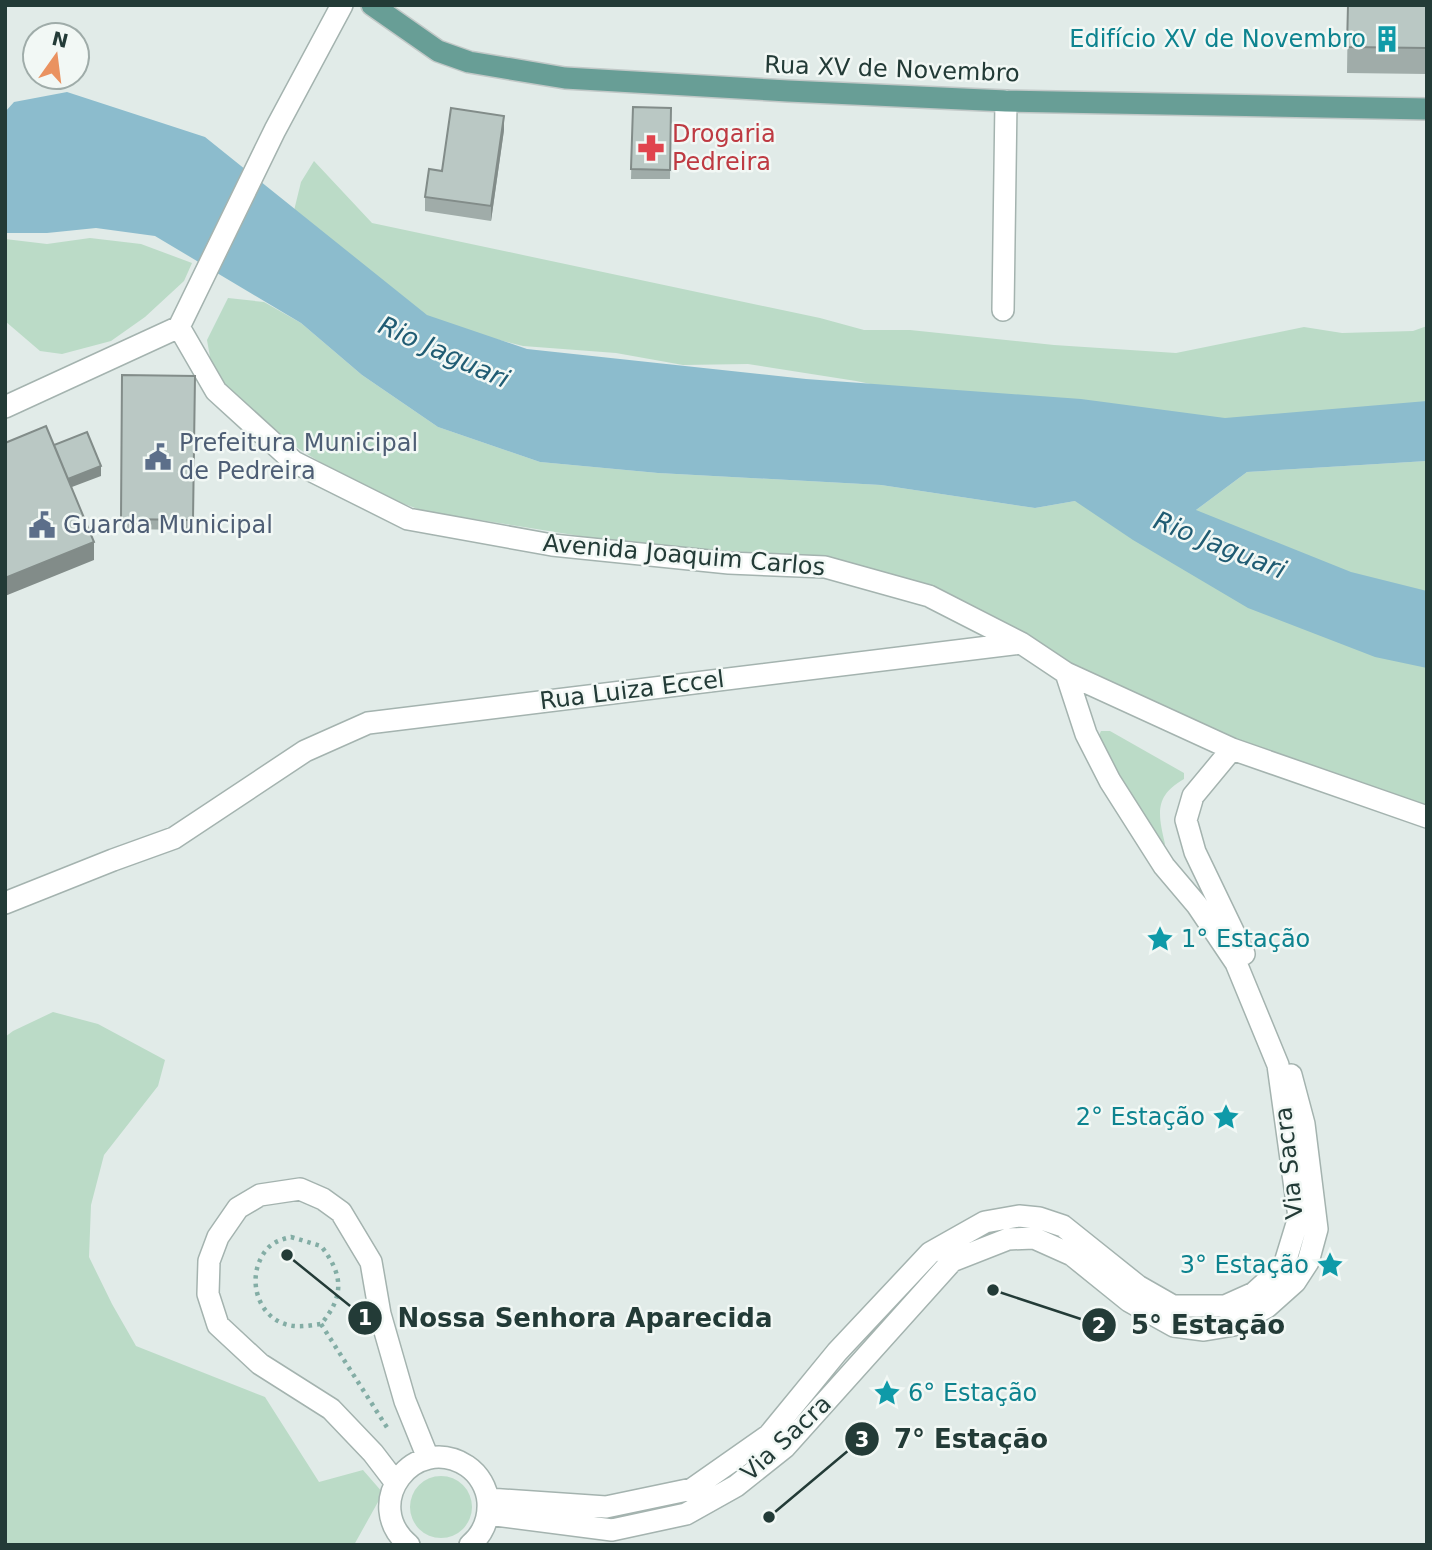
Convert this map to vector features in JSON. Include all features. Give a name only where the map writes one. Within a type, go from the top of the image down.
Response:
[{"type":"main road","name":"Rua XV de Novembro","points":[[372,5],[438,51],[469,62],[565,78],[1006,101],[1427,109]]},
{"type":"street","points":[[5,407],[179,327],[275,130],[342,5]]},
{"type":"street","points":[[1003,310],[1006,101]]},
{"type":"street","name":"Avenida Joaquim Carlos","points":[[179,327],[216,391],[294,462],[408,519],[552,545],[729,563],[825,567],[929,596],[1021,643],[1066,673],[1232,749],[1427,817]]},
{"type":"street","name":"Rua Luiza Eccel","points":[[5,903],[174,838],[305,751],[368,723],[1021,643]]},
{"type":"street","name":"Via Sacra","points":[[1066,673],[1086,734],[1110,781],[1164,866],[1233,947]]},
{"type":"street","name":"Via Sacra","points":[[488,1506],[606,1507],[692,1489],[769,1435],[838,1352],[930,1253],[985,1223],[1019,1216],[1129,1301],[1174,1326],[1204,1330],[1234,1325],[1267,1307],[1295,1282],[1308,1262],[1317,1228],[1304,1124],[1288,1062],[1233,947],[1195,852],[1186,820],[1193,796],[1232,749]]},
{"type":"street","points":[[396,1483],[373,1453],[331,1409],[260,1364],[218,1325],[208,1294],[209,1261],[218,1237],[238,1208],[260,1195],[300,1189],[323,1199],[341,1212],[371,1262],[380,1314],[405,1401],[428,1458]]},
{"type":"street","name":"Via Sacra","points":[[488,1506],[612,1530],[686,1514],[736,1486],[785,1447],[953,1261],[1037,1228]]},
{"type":"street","points":[[806,1390],[824,1404]]},
{"type":"street","points":[[409,1545],[394,1526],[390,1496],[403,1472],[413,1464],[428,1458],[444,1457],[473,1470],[483,1483],[488,1506],[484,1528],[470,1545]]},
{"type":"path","points":[[291,1237],[321,1246],[336,1269],[339,1289],[332,1311],[321,1324],[294,1326],[281,1322],[269,1315],[260,1304],[255,1277],[266,1249],[278,1241],[291,1237]]},
{"type":"path","points":[[321,1324],[389,1431]]},
{"type":"green space","points":[[314,161],[372,223],[820,318],[864,330],[910,330],[1054,345],[1176,353],[1304,327],[1342,333],[1413,331],[1427,326],[1427,404],[1224,436],[945,399],[856,381],[748,364],[683,365],[616,353],[523,346],[430,322],[289,231],[301,182]]},
{"type":"green space","points":[[90,238],[141,244],[192,263],[184,281],[145,317],[111,341],[62,354],[40,351],[5,321],[5,239],[47,244]]},
{"type":"green space","points":[[228,298],[264,302],[301,323],[362,375],[438,427],[540,462],[658,473],[881,485],[1035,508],[1075,501],[1196,510],[1247,472],[1427,461],[1427,811],[1213,736],[1117,690],[930,589],[834,558],[630,544],[423,511],[386,497],[341,475],[299,449],[239,402],[213,374],[207,340]]},
{"type":"green space","points":[[1101,731],[1110,731],[1184,773],[1184,779],[1174,785],[1163,799],[1160,815],[1165,844],[1162,847],[1097,740]]},
{"type":"green space","points":[[53,1012],[98,1024],[165,1060],[158,1086],[104,1155],[91,1205],[89,1257],[112,1304],[136,1346],[265,1397],[319,1482],[363,1470],[383,1493],[354,1545],[5,1545],[5,1037]]},
{"type":"green space","points":[[435,1476],[447,1476],[463,1485],[470,1495],[470,1519],[463,1529],[447,1538],[435,1538],[424,1533],[415,1524],[410,1513],[410,1501],[415,1490],[424,1481]]},
{"type":"water","name":"Rio Jaguari","points":[[67,92],[205,137],[427,315],[527,349],[806,379],[1081,399],[1225,418],[1427,401],[1427,461],[1247,472],[1196,510],[1351,572],[1427,591],[1427,668],[1375,657],[1248,608],[1133,540],[1075,501],[1035,508],[881,485],[658,473],[540,462],[438,427],[362,375],[301,323],[155,236],[96,228],[47,233],[5,233],[5,112],[14,102]]},
{"type":"building","name":"Edifício XV de Novembro","points":[[1348,5],[1427,5],[1427,48],[1347,47]]},
{"type":"building","name":"Drogaria Pedreira","points":[[633,107],[671,108],[670,170],[631,169]]},
{"type":"building","points":[[451,108],[504,116],[491,206],[425,197],[429,169],[442,171]]},
{"type":"building","name":"Prefeitura Municipal de Pedreira","points":[[122,375],[195,376],[193,520],[121,519]]},
{"type":"building","name":"Guarda Municipal","points":[[46,426],[94,542],[5,578],[5,443]]},
{"type":"building","points":[[87,432],[101,466],[68,479],[54,445]]},
{"type":"place","name":"Edifício XV de Novembro","points":[[1387,39]]},
{"type":"place","name":"Drogaria Pedreira","points":[[651,148]]},
{"type":"place","name":"Prefeitura Municipal de Pedreira","points":[[158,457]]},
{"type":"place","name":"Guarda Municipal","points":[[42,525]]},
{"type":"place","name":"1° Estação","points":[[1160,939]]},
{"type":"place","name":"2° Estação","points":[[1226,1117]]},
{"type":"place","name":"Nossa Senhora Aparecida","points":[[287,1255]]},
{"type":"place","name":"3° Estação","points":[[1330,1265]]},
{"type":"place","name":"5° Estação","points":[[993,1290]]},
{"type":"place","name":"6° Estação","points":[[887,1393]]},
{"type":"place","name":"7° Estação","points":[[769,1517]]}]
